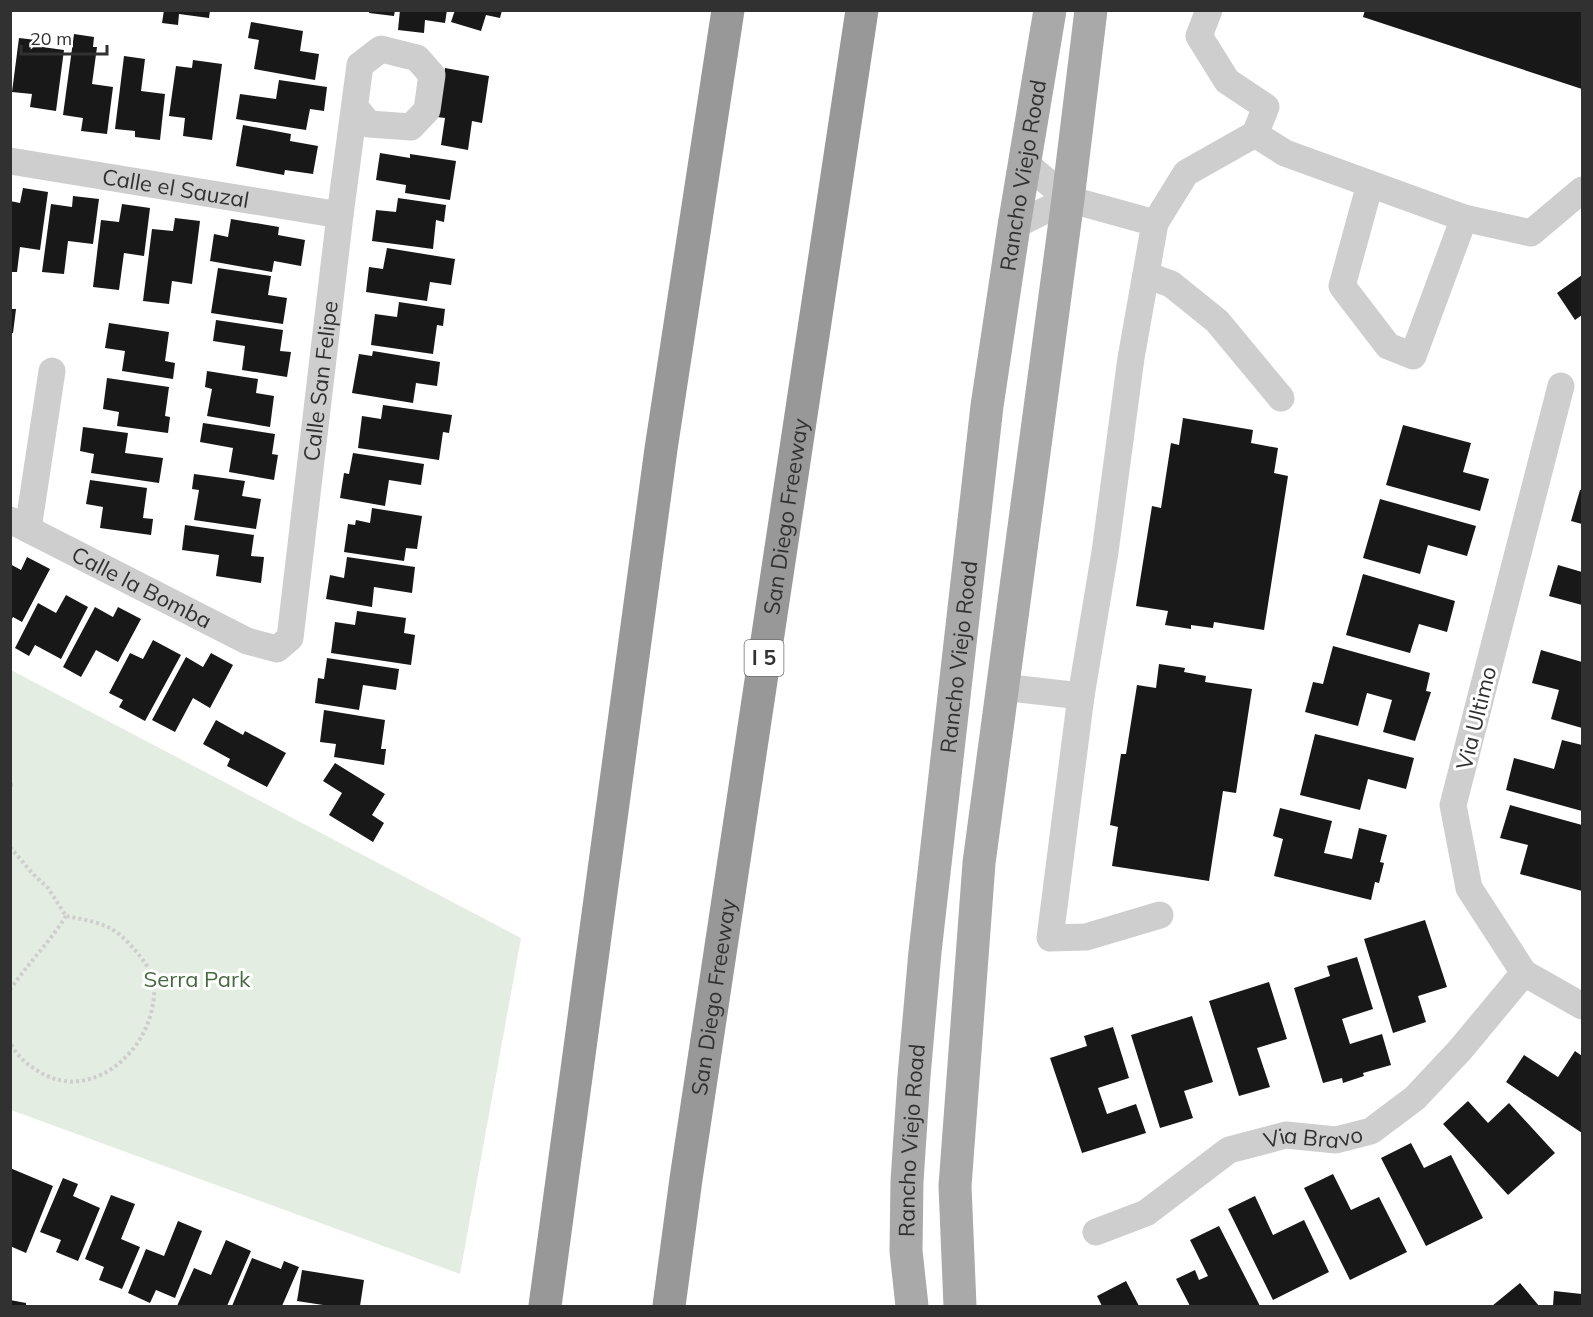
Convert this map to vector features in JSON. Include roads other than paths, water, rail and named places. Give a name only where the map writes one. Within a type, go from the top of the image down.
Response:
[{"type":"highway","points":[[545,1306],[661,449],[728,10]]},
{"type":"highway","name":"San Diego Freeway","points":[[669,1306],[686,1179],[862,10]]},
{"type":"main road","name":"Rancho Viejo Road","points":[[912,1306],[906,1251],[907,1180],[925,952],[987,406],[1050,10]]},
{"type":"main road","name":"Rancho Viejo Road","points":[[960,1306],[955,1186],[979,863],[1068,199],[1090,10]]},
{"type":"street","points":[[1160,915],[1086,937],[1050,938],[1081,696],[1106,552],[1131,358],[1155,224],[1186,172],[1255,134],[1266,107],[1227,81],[1199,36],[1209,10]]},
{"type":"street","name":"Calle San Felipe","points":[[277,649],[290,638],[355,107]]},
{"type":"street","points":[[1255,134],[1285,153],[1464,218],[1531,233],[1582,190]]},
{"type":"street","name":"Calle el Sauzal","points":[[10,161],[340,215]]},
{"type":"street","points":[[1025,163],[1068,199],[1155,224]]},
{"type":"street","points":[[1370,184],[1342,285],[1388,346],[1413,356],[1464,218]]},
{"type":"street","points":[[1014,226],[1068,199]]},
{"type":"street","points":[[1146,275],[1171,284],[1218,321],[1281,398]]},
{"type":"street","points":[[19,525],[52,371]]},
{"type":"street","name":"Via Ultimo","points":[[1561,386],[1453,805],[1469,888],[1524,973],[1582,1006]]},
{"type":"street","name":"Calle la Bomba","points":[[19,525],[247,641],[277,649]]},
{"type":"street","points":[[1002,687],[1081,696]]},
{"type":"street","name":"Via Bravo","points":[[1096,1232],[1146,1213],[1229,1150],[1286,1135],[1336,1140],[1371,1131],[1415,1098],[1460,1050],[1524,973]]},
{"type":"park label","name":"Serra Park","points":[[197,979]]}]
